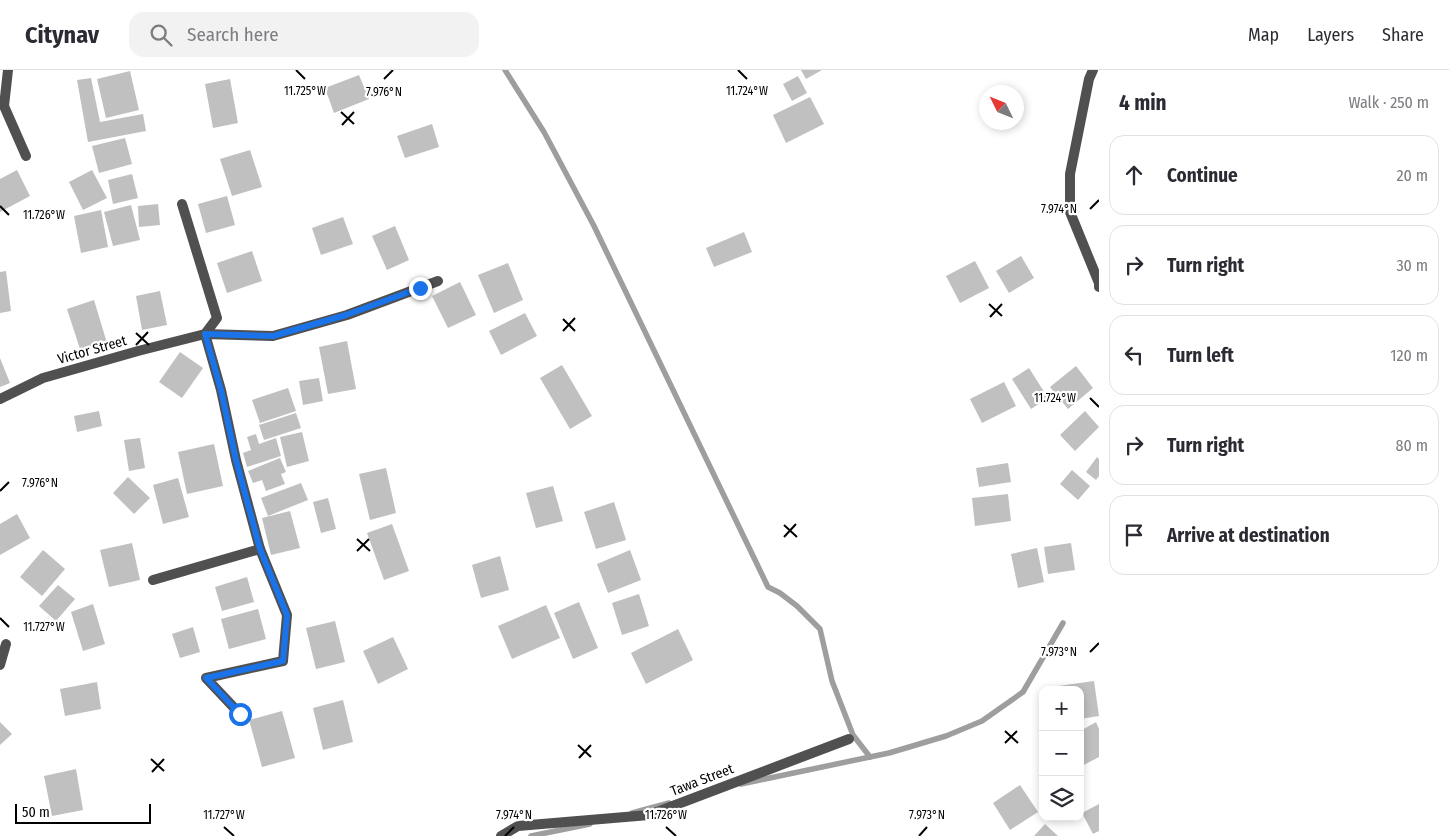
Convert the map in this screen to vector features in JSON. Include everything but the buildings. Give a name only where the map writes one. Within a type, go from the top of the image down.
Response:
[{"type":"street","points":[[8,70],[4,106],[26,156]]},
{"type":"street","points":[[1093,70],[1089,79],[1070,174],[1070,212],[1099,287]]},
{"type":"street","points":[[182,204],[217,318],[205,334],[221,390],[236,460],[260,549],[287,615],[283,661],[206,678],[240,714]]},
{"type":"street","name":"Victor Street","points":[[0,399],[43,378],[138,351],[205,334],[273,336],[346,315],[438,281]]},
{"type":"street","points":[[153,580],[260,549]]},
{"type":"street","points":[[0,665],[6,644]]},
{"type":"street","name":"Tawa Street","points":[[502,836],[518,826],[649,815],[849,739]]},
{"type":"waterway","points":[[505,70],[544,132],[594,226],[768,587],[780,593],[797,606],[820,629],[832,681],[853,735],[870,757]]},
{"type":"waterway","points":[[741,784],[889,753],[946,736],[982,721],[1023,692],[1063,623]]},
{"type":"waterway","points":[[632,813],[669,803]]},
{"type":"waterway","points":[[531,836],[590,824]]},
{"type":"route","points":[[240,714],[206,678],[283,661],[287,615],[260,549],[236,460],[221,390],[205,334],[273,336],[346,315],[420,288]]}]
